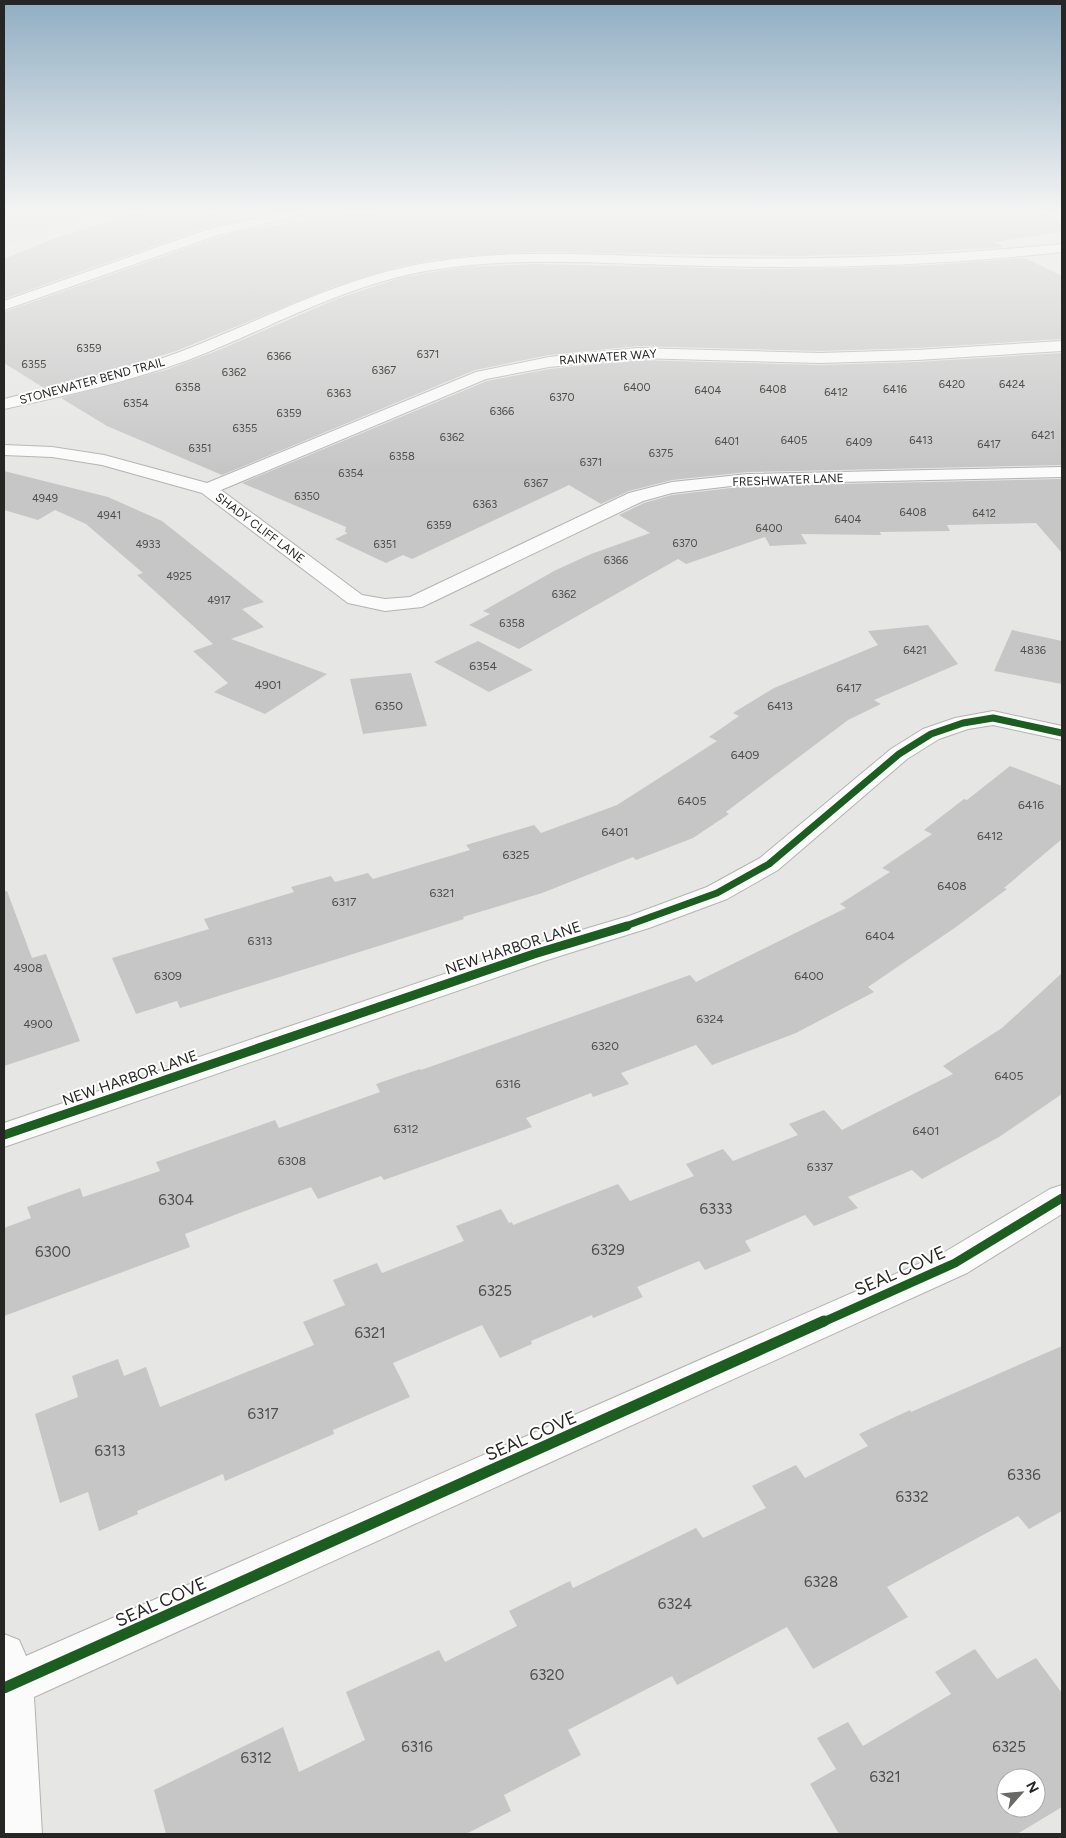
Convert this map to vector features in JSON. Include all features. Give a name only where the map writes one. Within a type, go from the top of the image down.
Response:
[{"type":"street","points":[[4,306],[30,297]]},
{"type":"street","name":"STONEWATER BEND TRAIL","points":[[4,404],[155,366],[233,336],[280,314],[326,297]]},
{"type":"street","name":"RAINWATER WAY","points":[[208,489],[482,375],[549,362],[637,353],[820,358],[917,355],[1062,346]]},
{"type":"street","name":"SHADY CLIFF LANE","points":[[4,450],[52,452],[104,460],[208,489],[355,599],[388,607]]},
{"type":"street","name":"FRESHWATER LANE","points":[[388,607],[415,603],[636,497],[672,488],[748,479],[1062,472]]},
{"type":"street","name":"NEW HARBOR LANE","points":[[4,1135],[534,954],[639,922],[717,893],[770,864],[899,754],[931,734],[963,723],[993,718],[1062,733]]},
{"type":"street","name":"SEAL COVE","points":[[6,1676],[955,1263],[1062,1198]]},
{"type":"street","points":[[6,1676],[19,1834]]},
{"type":"building","points":[[48,297],[309,297],[176,351],[91,377],[44,388],[4,363],[4,312]]},
{"type":"building","points":[[1062,297],[1062,339],[917,348],[820,351],[637,346],[549,355],[475,370],[222,475],[107,426],[61,398],[166,370],[219,350],[339,298]]},
{"type":"building","points":[[1062,353],[1062,465],[748,472],[672,480],[629,491],[601,504],[569,485],[412,559],[403,555],[386,563],[335,539],[348,533],[345,532],[346,527],[242,483],[487,381],[549,369],[637,360],[820,365],[917,362]]},
{"type":"building","points":[[4,471],[108,497],[162,521],[264,602],[242,609],[264,627],[231,639],[327,674],[265,714],[214,692],[228,683],[193,651],[213,644],[137,575],[143,573],[86,524],[55,510],[38,520],[4,510]]},
{"type":"building","points":[[1062,479],[1062,553],[1036,523],[947,525],[950,531],[880,532],[881,535],[801,534],[807,544],[770,546],[765,537],[686,564],[678,559],[519,649],[469,625],[490,614],[483,611],[554,571],[591,554],[650,533],[619,515],[644,503],[672,495],[748,486]]},
{"type":"building","points":[[928,625],[958,664],[874,700],[881,704],[848,720],[726,812],[729,814],[693,838],[636,860],[633,857],[542,893],[463,917],[464,919],[180,1008],[177,1001],[136,1014],[112,958],[209,929],[204,919],[294,892],[291,887],[331,876],[335,882],[368,873],[373,879],[470,850],[466,845],[534,825],[541,833],[617,805],[717,741],[709,737],[739,716],[733,713],[774,688],[878,645],[868,631]]},
{"type":"building","points":[[1012,630],[1062,641],[1062,684],[994,671]]},
{"type":"building","points":[[478,641],[533,670],[489,692],[434,662]]},
{"type":"building","points":[[411,673],[427,726],[363,734],[350,679]]},
{"type":"building","points":[[1010,766],[1062,786],[1062,839],[1004,888],[1007,889],[956,927],[868,987],[874,992],[796,1033],[712,1065],[696,1045],[621,1073],[629,1084],[593,1097],[591,1093],[526,1118],[532,1127],[384,1180],[381,1176],[318,1199],[311,1187],[237,1214],[185,1234],[190,1247],[4,1316],[4,1228],[31,1218],[27,1207],[80,1188],[83,1197],[160,1171],[156,1162],[275,1120],[279,1128],[380,1092],[376,1084],[421,1070],[690,975],[696,982],[846,908],[840,904],[890,872],[882,868],[932,834],[924,830],[964,799],[967,800]]},
{"type":"building","points":[[4,891],[7,891],[32,958],[46,954],[80,1041],[4,1066]]},
{"type":"building","points":[[1062,973],[1062,1094],[999,1137],[922,1179],[912,1170],[848,1197],[858,1208],[814,1226],[805,1215],[745,1241],[751,1251],[705,1270],[699,1261],[637,1287],[643,1297],[593,1318],[592,1315],[531,1341],[532,1344],[500,1358],[482,1325],[393,1363],[410,1397],[333,1430],[334,1434],[225,1481],[223,1474],[137,1511],[138,1514],[99,1531],[88,1492],[60,1503],[35,1414],[78,1397],[72,1376],[118,1359],[124,1376],[146,1367],[160,1407],[314,1345],[303,1322],[345,1305],[333,1280],[377,1263],[382,1273],[464,1241],[456,1226],[501,1209],[509,1223],[512,1222],[513,1225],[618,1184],[630,1201],[694,1176],[686,1164],[723,1149],[733,1161],[798,1135],[789,1124],[824,1110],[842,1130],[953,1074],[943,1066],[1002,1028]]},
{"type":"building","points":[[1062,1346],[1062,1511],[1029,1529],[1018,1516],[887,1587],[908,1617],[813,1669],[787,1627],[677,1685],[672,1676],[568,1730],[581,1755],[504,1795],[511,1811],[466,1834],[166,1834],[154,1790],[283,1727],[299,1772],[365,1740],[346,1692],[439,1650],[445,1662],[517,1626],[509,1611],[570,1581],[573,1588],[696,1528],[703,1538],[766,1508],[752,1486],[796,1465],[805,1478],[868,1446],[859,1434],[910,1410],[911,1412]]},
{"type":"building","points":[[975,1649],[997,1679],[1036,1658],[1062,1693],[1062,1807],[1046,1817],[1046,1768],[996,1768],[996,1818],[1044,1818],[1017,1834],[839,1834],[810,1784],[836,1769],[817,1738],[848,1722],[863,1746],[951,1694],[935,1672]]},
{"type":"cycle path","points":[[4,1135],[534,954],[639,922],[717,893],[769,864],[899,754],[931,734],[963,723],[993,718],[1062,733]]},
{"type":"cycle path","points":[[4,1688],[955,1263],[1062,1198]]}]
